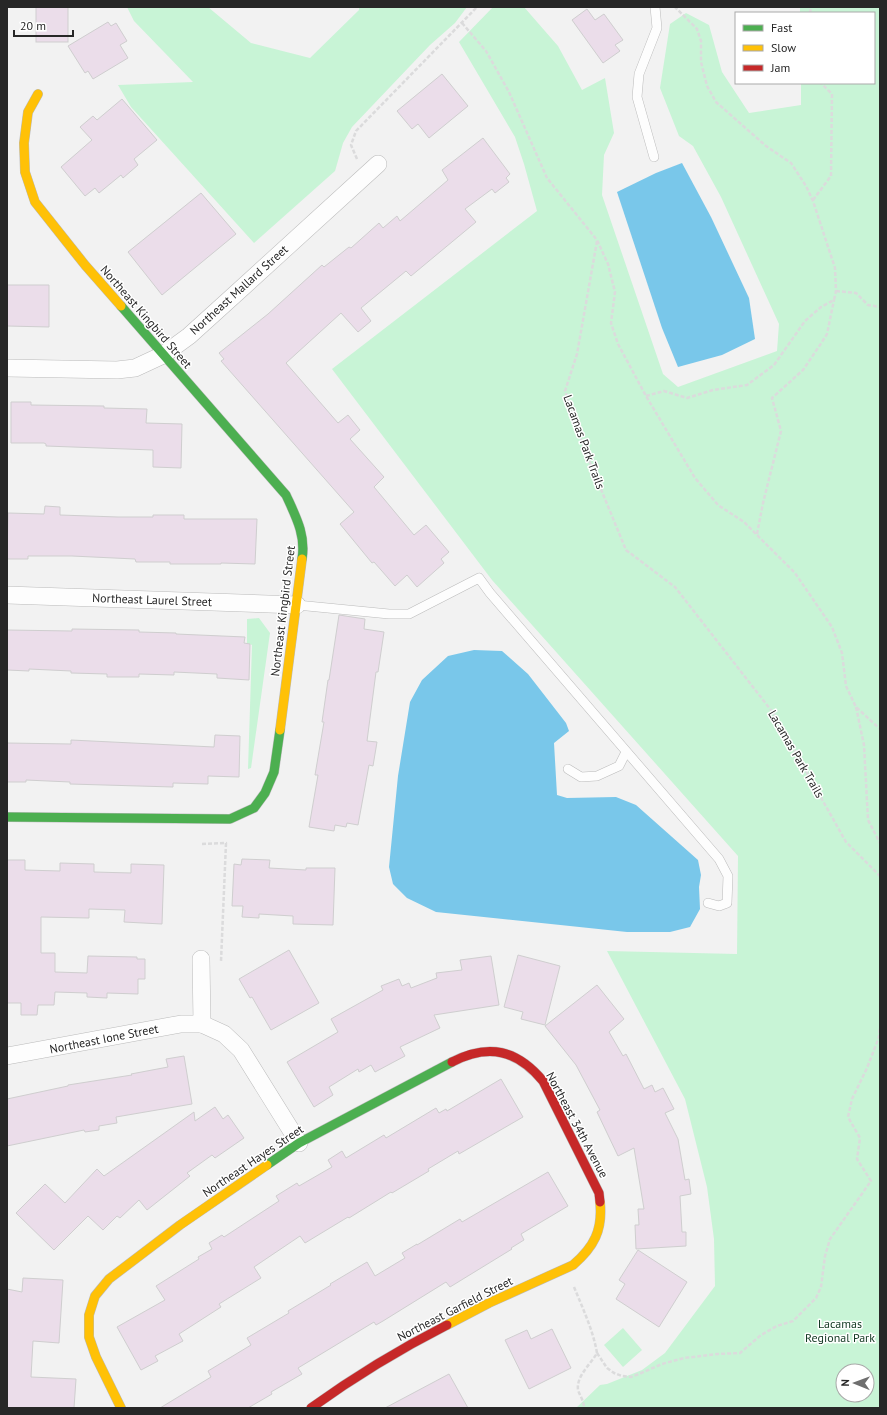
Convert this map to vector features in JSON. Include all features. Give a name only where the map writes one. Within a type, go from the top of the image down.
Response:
[{"type":"street","name":"Northeast Kingbird Street","points":[[7,816],[230,819],[254,808],[265,793],[274,772],[304,547],[299,522],[286,495],[85,265],[35,202],[25,172],[24,143],[28,112],[38,94]]},
{"type":"street","name":"Northeast Mallard Street","points":[[7,368],[117,370],[135,368],[163,355],[188,336],[231,298],[372,170]]},
{"type":"street","name":"Northeast Laurel Street","points":[[7,595],[297,605]]},
{"type":"street","points":[[201,959],[202,1024],[224,1034],[241,1050],[299,1143]]},
{"type":"street","name":"Northeast Ione Street","points":[[7,1056],[181,1024],[202,1024]]},
{"type":"street","name":"Northeast Hayes Street","points":[[121,1408],[96,1357],[89,1337],[89,1315],[95,1296],[109,1279],[180,1225],[299,1143],[462,1057],[476,1052],[488,1051],[504,1053]]},
{"type":"street","name":"Northeast 34th Avenue","points":[[504,1053],[525,1062],[543,1081],[599,1193],[602,1210],[600,1225]]},
{"type":"street","name":"Northeast Garfield Street","points":[[311,1408],[335,1391],[418,1340],[489,1303],[566,1269],[582,1258],[590,1249],[597,1236],[600,1225]]},
{"type":"lane","points":[[654,157],[636,97],[639,74],[656,28],[655,7]]},
{"type":"lane","points":[[297,605],[389,614],[409,614],[479,578],[495,599],[719,859],[728,876],[727,903],[719,906],[708,903]]},
{"type":"lane","points":[[568,769],[581,777],[597,776],[619,766],[626,752]]},
{"type":"path","points":[[372,170],[351,145],[356,131],[477,7]]},
{"type":"path","points":[[675,7],[697,29],[700,41],[701,62],[707,86],[716,102],[766,146],[792,163],[813,201],[835,268],[836,291],[827,334],[803,370],[772,398],[780,431],[757,534]]},
{"type":"path","points":[[462,23],[486,51],[509,92],[547,178],[597,240],[608,264],[615,292],[612,323],[618,344],[646,396],[695,478],[718,505],[744,522],[794,573],[832,627],[842,653],[846,686],[856,707],[864,745],[868,820],[880,843]]},
{"type":"path","points":[[813,201],[830,176],[832,94],[822,84]]},
{"type":"path","name":"Lacamas Park Trails","points":[[597,240],[577,354],[565,391],[584,448],[626,550],[674,587],[774,714],[846,842],[880,876]]},
{"type":"path","points":[[836,291],[856,293],[868,305],[880,307]]},
{"type":"path","points":[[646,396],[664,391],[687,398],[713,390],[747,385],[774,365],[805,321],[821,307],[834,300]]},
{"type":"path","points":[[856,707],[880,730]]},
{"type":"path","points":[[202,844],[226,843],[221,968]]},
{"type":"path","points":[[880,1027],[880,1042]]},
{"type":"path","points":[[566,1269],[587,1317],[595,1340],[597,1353],[607,1368],[622,1376],[639,1374],[662,1364],[684,1358],[740,1353],[761,1335],[777,1326],[793,1321],[816,1298],[821,1287],[824,1256],[830,1239],[871,1181],[857,1159],[860,1138],[848,1117],[852,1099],[880,1037]]},
{"type":"path","points":[[584,1408],[578,1390],[578,1382],[581,1375],[597,1353]]},
{"type":"green space","points":[[127,7],[208,7],[251,43],[310,58],[359,10],[359,7],[467,7],[455,23],[430,45],[352,127],[343,143],[335,171],[254,243],[131,107],[118,85],[193,82],[134,21]]},
{"type":"green space","name":"Lacamas Regional Park","points":[[493,7],[524,7],[558,46],[582,90],[605,78],[614,133],[604,155],[602,195],[663,374],[678,387],[777,351],[779,324],[721,197],[693,146],[679,136],[660,88],[670,24],[686,13],[709,25],[722,72],[749,113],[801,105],[801,84],[875,84],[875,12],[800,12],[800,7],[880,7],[880,1408],[576,1408],[600,1385],[607,1384],[642,1370],[665,1353],[715,1286],[714,1239],[707,1187],[685,1099],[607,951],[737,954],[738,856],[492,580],[332,369],[537,211],[515,137],[459,42]]},
{"type":"green space","points":[[259,618],[270,633],[251,768],[248,769],[252,645],[247,643],[247,619]]},
{"type":"green space","points":[[623,1328],[642,1350],[623,1367],[604,1345]]},
{"type":"water","points":[[682,163],[711,217],[749,298],[755,339],[722,355],[678,367],[662,328],[617,192],[656,173]]},
{"type":"water","points":[[474,650],[502,651],[528,674],[566,723],[569,731],[554,743],[557,795],[567,798],[616,797],[636,805],[698,860],[701,875],[699,887],[700,909],[690,927],[670,932],[627,932],[436,912],[407,898],[393,884],[389,867],[398,776],[410,702],[422,680],[448,656]]},
{"type":"building","points":[[36,7],[68,7],[68,42],[36,42]]},
{"type":"building","points":[[587,9],[595,20],[604,14],[623,40],[615,45],[620,51],[603,63],[572,20]]},
{"type":"building","points":[[108,22],[111,26],[116,23],[127,41],[120,45],[128,58],[93,79],[88,71],[85,73],[68,46]]},
{"type":"building","points":[[442,74],[468,106],[429,138],[418,124],[412,129],[397,111]]},
{"type":"building","points":[[122,99],[157,140],[134,159],[138,165],[123,178],[121,175],[99,193],[95,188],[85,196],[61,167],[92,140],[80,127],[93,116],[97,120]]},
{"type":"building","points":[[483,138],[510,174],[506,178],[509,182],[495,193],[492,189],[465,209],[476,222],[411,276],[406,271],[361,308],[371,321],[358,332],[341,313],[286,363],[338,423],[348,415],[360,430],[350,439],[384,477],[374,487],[414,535],[426,525],[449,552],[441,559],[444,563],[417,587],[407,575],[395,586],[374,562],[372,563],[340,524],[354,512],[221,361],[224,359],[219,353],[268,314],[322,265],[324,267],[349,247],[351,248],[379,223],[383,228],[397,216],[400,221],[448,180],[442,170]]},
{"type":"building","points":[[201,193],[236,234],[162,295],[128,252]]},
{"type":"building","points":[[7,285],[49,285],[49,327],[7,326]]},
{"type":"building","points":[[11,402],[31,402],[31,405],[104,406],[104,408],[147,409],[146,423],[182,424],[181,468],[153,467],[153,450],[46,446],[44,443],[11,443]]},
{"type":"building","points":[[45,506],[60,507],[60,515],[153,517],[153,515],[184,515],[184,519],[257,519],[255,564],[170,564],[170,562],[136,562],[135,559],[72,556],[28,556],[28,559],[7,559],[8,513],[44,514]]},
{"type":"building","points":[[339,615],[365,619],[364,629],[384,632],[378,672],[376,672],[367,741],[377,742],[373,766],[369,765],[358,825],[347,823],[346,827],[335,825],[334,831],[309,827],[318,775],[315,775],[324,722],[322,722]]},
{"type":"building","points":[[72,629],[139,630],[139,632],[245,637],[244,643],[250,644],[249,680],[217,678],[217,674],[174,672],[174,675],[139,674],[139,677],[107,677],[107,674],[71,673],[71,671],[29,669],[29,671],[7,670],[7,630],[72,631]]},
{"type":"building","points":[[215,735],[240,736],[239,777],[208,776],[208,784],[173,783],[173,787],[70,784],[70,782],[26,780],[26,782],[7,782],[7,743],[71,744],[71,740],[214,747]]},
{"type":"building","points":[[242,859],[270,860],[269,868],[306,870],[306,868],[335,868],[333,925],[293,924],[293,916],[259,914],[259,918],[242,917],[243,906],[232,906],[234,864],[241,865]]},
{"type":"building","points":[[7,860],[25,860],[25,870],[60,871],[60,863],[94,864],[94,872],[131,873],[131,864],[164,865],[162,924],[124,922],[125,910],[89,909],[89,918],[41,917],[41,953],[55,953],[55,972],[87,973],[88,956],[137,957],[137,959],[145,959],[145,979],[138,979],[138,994],[107,993],[107,998],[87,997],[87,993],[55,992],[54,1005],[38,1005],[37,1015],[21,1015],[21,1003],[7,1003]]},
{"type":"building","points":[[289,950],[319,1003],[271,1030],[252,997],[250,998],[239,979]]},
{"type":"building","points":[[518,955],[560,966],[545,1025],[521,1019],[523,1012],[504,1007]]},
{"type":"building","points":[[491,956],[499,1005],[434,1015],[440,1028],[400,1047],[405,1056],[375,1072],[371,1065],[359,1072],[358,1069],[329,1087],[333,1095],[314,1107],[287,1062],[338,1032],[331,1019],[383,990],[381,986],[399,979],[402,986],[409,983],[411,988],[437,978],[436,973],[462,970],[460,960]]},
{"type":"building","points":[[597,985],[624,1019],[609,1032],[623,1056],[626,1054],[644,1089],[652,1085],[655,1092],[663,1088],[674,1109],[665,1113],[678,1139],[685,1180],[689,1179],[691,1194],[680,1196],[682,1232],[686,1232],[686,1246],[636,1249],[635,1225],[639,1225],[638,1209],[644,1209],[634,1148],[618,1156],[597,1112],[600,1110],[576,1065],[545,1026]]},
{"type":"building","points":[[184,1056],[192,1104],[116,1117],[117,1123],[99,1126],[99,1130],[85,1132],[84,1130],[7,1146],[7,1099],[68,1085],[132,1075],[131,1074],[168,1067],[166,1059]]},
{"type":"building","points":[[501,1079],[523,1117],[459,1154],[458,1151],[428,1169],[429,1171],[305,1243],[300,1236],[254,1267],[261,1278],[219,1304],[221,1307],[179,1334],[183,1341],[155,1356],[158,1361],[141,1370],[117,1327],[165,1300],[156,1286],[212,1249],[209,1243],[222,1235],[224,1237],[279,1201],[276,1196],[297,1183],[299,1186],[332,1167],[328,1160],[342,1151],[346,1158],[384,1135],[386,1138],[436,1108],[439,1113],[446,1109],[447,1111]]},
{"type":"building","points":[[215,1107],[223,1119],[228,1115],[244,1138],[215,1158],[212,1155],[187,1173],[190,1176],[147,1210],[139,1200],[120,1218],[117,1216],[103,1230],[88,1216],[54,1250],[16,1213],[45,1184],[65,1203],[97,1169],[104,1176],[194,1112],[195,1121]]},
{"type":"building","points":[[548,1172],[568,1206],[521,1234],[524,1240],[511,1248],[512,1249],[450,1287],[446,1282],[376,1325],[374,1322],[298,1368],[302,1374],[271,1392],[272,1394],[248,1408],[160,1408],[211,1377],[208,1371],[251,1345],[247,1338],[289,1313],[288,1311],[331,1285],[330,1284],[367,1262],[375,1276],[405,1258],[402,1253],[460,1219],[462,1222]]},
{"type":"building","points":[[638,1250],[687,1282],[659,1327],[616,1299],[625,1284],[619,1280]]},
{"type":"building","points":[[23,1278],[63,1280],[59,1343],[33,1341],[31,1377],[76,1379],[74,1408],[7,1408],[7,1289],[22,1292]]},
{"type":"building","points":[[552,1329],[571,1368],[529,1389],[505,1340],[527,1330],[531,1339]]},
{"type":"building","points":[[449,1374],[468,1408],[385,1408]]},
{"type":"traffic: fast","points":[[121,306],[286,495],[299,526],[303,542],[302,559]]},
{"type":"traffic: fast","points":[[7,817],[230,819],[254,808],[265,793],[274,772],[280,730]]},
{"type":"traffic: fast","points":[[267,1165],[299,1143],[452,1062]]},
{"type":"traffic: slow","points":[[38,94],[28,112],[24,143],[25,172],[35,202],[85,265],[121,306]]},
{"type":"traffic: slow","points":[[280,730],[302,559]]},
{"type":"traffic: slow","points":[[121,1408],[96,1357],[89,1337],[89,1315],[95,1296],[109,1279],[180,1225],[267,1165]]},
{"type":"traffic: slow","points":[[447,1325],[489,1303],[573,1265],[592,1245],[596,1237],[600,1221],[600,1202]]},
{"type":"traffic: jam","points":[[452,1062],[465,1056],[490,1051],[513,1056],[533,1071],[543,1081],[599,1193],[600,1202]]},
{"type":"traffic: jam","points":[[311,1408],[378,1364],[447,1325]]}]
